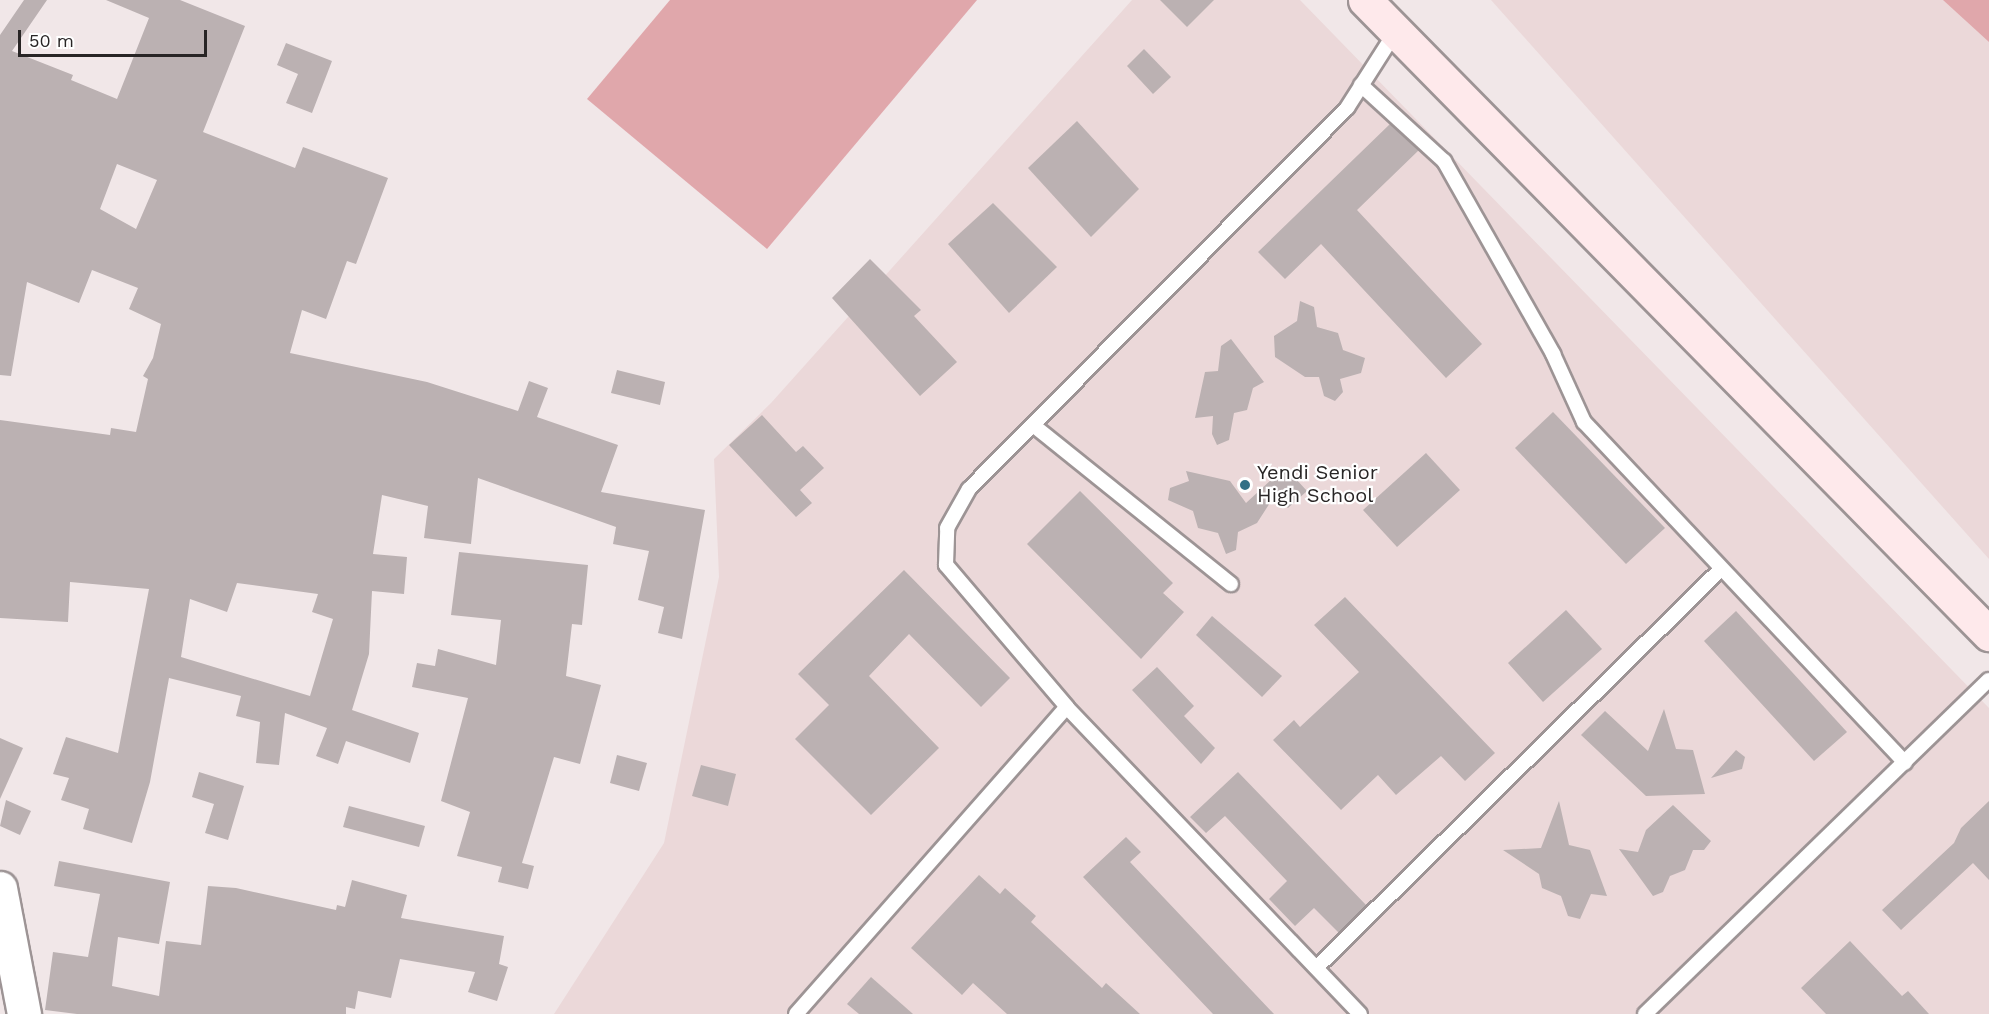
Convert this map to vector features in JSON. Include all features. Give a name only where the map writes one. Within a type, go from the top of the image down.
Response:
[{"type":"main road","points":[[1365,0],[1989,634]]},
{"type":"street","points":[[0,888],[24,1014]]},
{"type":"lane","points":[[1360,1014],[1067,707],[946,565],[947,528],[969,489],[1340,116],[1396,30]]},
{"type":"lane","points":[[1361,85],[1444,161],[1553,354],[1584,423],[1905,763]]},
{"type":"lane","points":[[1033,425],[1231,584]]},
{"type":"lane","points":[[1316,968],[1720,569]]},
{"type":"lane","points":[[1645,1014],[1989,680]]},
{"type":"lane","points":[[796,1014],[1067,707]]},
{"type":"shaded area","points":[[670,0],[977,0],[767,249],[587,99]]},
{"type":"shaded area","name":"Yendi Senior High School","points":[[1132,0],[1300,0],[1989,708],[1989,1014],[554,1014],[664,843],[719,577],[714,459],[771,403]]},
{"type":"shaded area","points":[[1491,0],[1989,0],[1989,559]]},
{"type":"shaded area","points":[[1943,0],[1989,0],[1989,42]]},
{"type":"building","points":[[24,0],[47,0],[12,51],[73,75],[71,80],[117,99],[149,18],[106,0],[180,0],[245,26],[203,132],[295,168],[303,147],[388,178],[356,264],[347,261],[326,319],[302,310],[290,353],[427,382],[518,411],[529,381],[548,388],[537,417],[618,445],[601,492],[705,510],[682,639],[658,633],[664,607],[638,600],[649,551],[613,544],[616,527],[478,478],[471,544],[424,538],[428,506],[382,495],[373,554],[407,557],[404,594],[372,591],[369,654],[352,710],[419,733],[410,763],[346,741],[338,764],[316,756],[327,728],[285,713],[279,765],[256,763],[260,722],[236,716],[241,696],[169,678],[150,782],[132,843],[83,829],[89,809],[61,800],[69,778],[53,774],[66,737],[118,753],[149,589],[70,582],[68,622],[0,618],[0,420],[110,435],[111,428],[136,432],[148,379],[143,376],[153,358],[161,324],[129,309],[138,288],[92,270],[79,303],[27,282],[11,376],[0,375],[0,35]],"holes":[[[117,164],[157,180],[136,229],[100,209]],[[237,583],[318,594],[312,612],[333,619],[310,696],[181,657],[190,599],[227,612]]]},
{"type":"building","points":[[1160,0],[1214,0],[1187,27]]},
{"type":"building","points":[[286,43],[332,61],[312,113],[286,103],[298,74],[277,65]]},
{"type":"building","points":[[1144,49],[1171,77],[1153,94],[1127,66]]},
{"type":"building","points":[[1077,121],[1139,189],[1091,237],[1028,168]]},
{"type":"building","points":[[1390,124],[1419,150],[1357,210],[1482,344],[1446,378],[1321,244],[1285,279],[1258,252]]},
{"type":"building","points":[[993,203],[1057,267],[1009,313],[948,244]]},
{"type":"building","points":[[870,259],[921,310],[914,316],[957,362],[920,396],[832,298]]},
{"type":"building","points":[[1300,301],[1314,307],[1317,327],[1338,333],[1343,350],[1365,358],[1361,373],[1340,379],[1343,392],[1335,401],[1324,396],[1319,377],[1305,377],[1275,357],[1274,336],[1297,321]]},
{"type":"building","points":[[1231,339],[1264,382],[1253,388],[1247,410],[1234,413],[1229,440],[1217,445],[1212,434],[1213,416],[1195,418],[1205,372],[1218,371],[1221,346]]},
{"type":"building","points":[[617,370],[665,382],[660,405],[611,393]]},
{"type":"building","points":[[1553,412],[1665,528],[1626,564],[1515,448]]},
{"type":"building","points":[[762,415],[796,452],[803,446],[824,468],[800,490],[812,503],[796,517],[729,445]]},
{"type":"building","points":[[1426,453],[1460,490],[1397,547],[1363,510]]},
{"type":"building","points":[[1285,467],[1307,491],[1288,508],[1275,495],[1257,523],[1238,532],[1236,550],[1226,554],[1218,533],[1198,528],[1193,511],[1168,500],[1170,488],[1189,481],[1186,471],[1230,481],[1246,503]]},
{"type":"building","points":[[1080,491],[1173,583],[1163,593],[1184,612],[1141,659],[1027,544]]},
{"type":"building","points":[[459,552],[588,565],[582,625],[572,624],[566,676],[601,685],[580,764],[554,757],[522,863],[534,866],[528,889],[498,882],[502,867],[457,856],[470,812],[441,801],[468,698],[412,687],[417,663],[435,666],[438,649],[496,665],[501,620],[451,615]]},
{"type":"building","points":[[904,570],[1010,678],[981,707],[909,634],[869,676],[939,748],[871,815],[795,739],[829,705],[798,674]]},
{"type":"building","points":[[1345,597],[1495,753],[1465,781],[1441,756],[1396,795],[1378,775],[1341,810],[1273,740],[1294,720],[1300,727],[1359,672],[1314,625]]},
{"type":"building","points":[[1566,610],[1602,649],[1543,702],[1508,663]]},
{"type":"building","points":[[1736,611],[1847,732],[1814,761],[1704,641]]},
{"type":"building","points":[[1212,616],[1282,676],[1262,697],[1196,635]]},
{"type":"building","points":[[1157,667],[1194,706],[1184,716],[1215,748],[1201,764],[1132,690]]},
{"type":"building","points":[[1664,709],[1676,749],[1693,750],[1705,794],[1646,796],[1581,735],[1605,711],[1648,751]]},
{"type":"building","points":[[0,738],[23,748],[0,799]]},
{"type":"building","points":[[1736,750],[1745,757],[1742,769],[1711,778]]},
{"type":"building","points":[[617,755],[647,763],[639,791],[610,783]]},
{"type":"building","points":[[701,765],[736,774],[728,806],[692,796]]},
{"type":"building","points":[[199,772],[244,786],[228,840],[205,833],[214,804],[192,797]]},
{"type":"building","points":[[1238,772],[1367,906],[1339,933],[1314,908],[1295,926],[1269,899],[1287,881],[1225,816],[1206,833],[1190,817]]},
{"type":"building","points":[[6,800],[31,811],[20,835],[0,826]]},
{"type":"building","points":[[1559,801],[1569,845],[1590,850],[1607,896],[1591,894],[1580,919],[1568,916],[1561,896],[1542,888],[1539,874],[1503,850],[1541,848]]},
{"type":"building","points":[[1989,801],[1989,880],[1973,863],[1901,930],[1882,910],[1954,843],[1961,828]]},
{"type":"building","points":[[1673,805],[1711,841],[1704,850],[1693,850],[1685,870],[1670,876],[1663,892],[1653,896],[1619,849],[1638,852],[1646,830]]},
{"type":"building","points":[[349,806],[425,826],[419,847],[343,827]]},
{"type":"building","points":[[1126,837],[1141,852],[1130,862],[1274,1014],[1213,1014],[1083,877]]},
{"type":"building","points":[[59,861],[170,882],[159,944],[118,937],[112,986],[159,996],[166,941],[201,945],[208,886],[236,888],[336,910],[337,905],[345,907],[352,880],[407,895],[401,918],[504,936],[499,964],[508,967],[497,1001],[468,992],[475,972],[400,959],[391,998],[358,991],[355,1009],[346,1007],[346,1014],[77,1014],[45,1010],[53,952],[88,957],[100,894],[54,886]]},
{"type":"building","points":[[979,875],[1000,894],[1005,888],[1036,916],[1031,922],[1102,988],[1106,983],[1140,1014],[1007,1014],[973,983],[962,995],[911,948]]},
{"type":"building","points":[[1850,941],[1902,996],[1908,991],[1929,1014],[1826,1014],[1801,988]]},
{"type":"building","points":[[871,977],[913,1014],[859,1014],[847,1004]]},
{"type":"place","name":"Yendi Senior High School","points":[[1245,485]]}]
